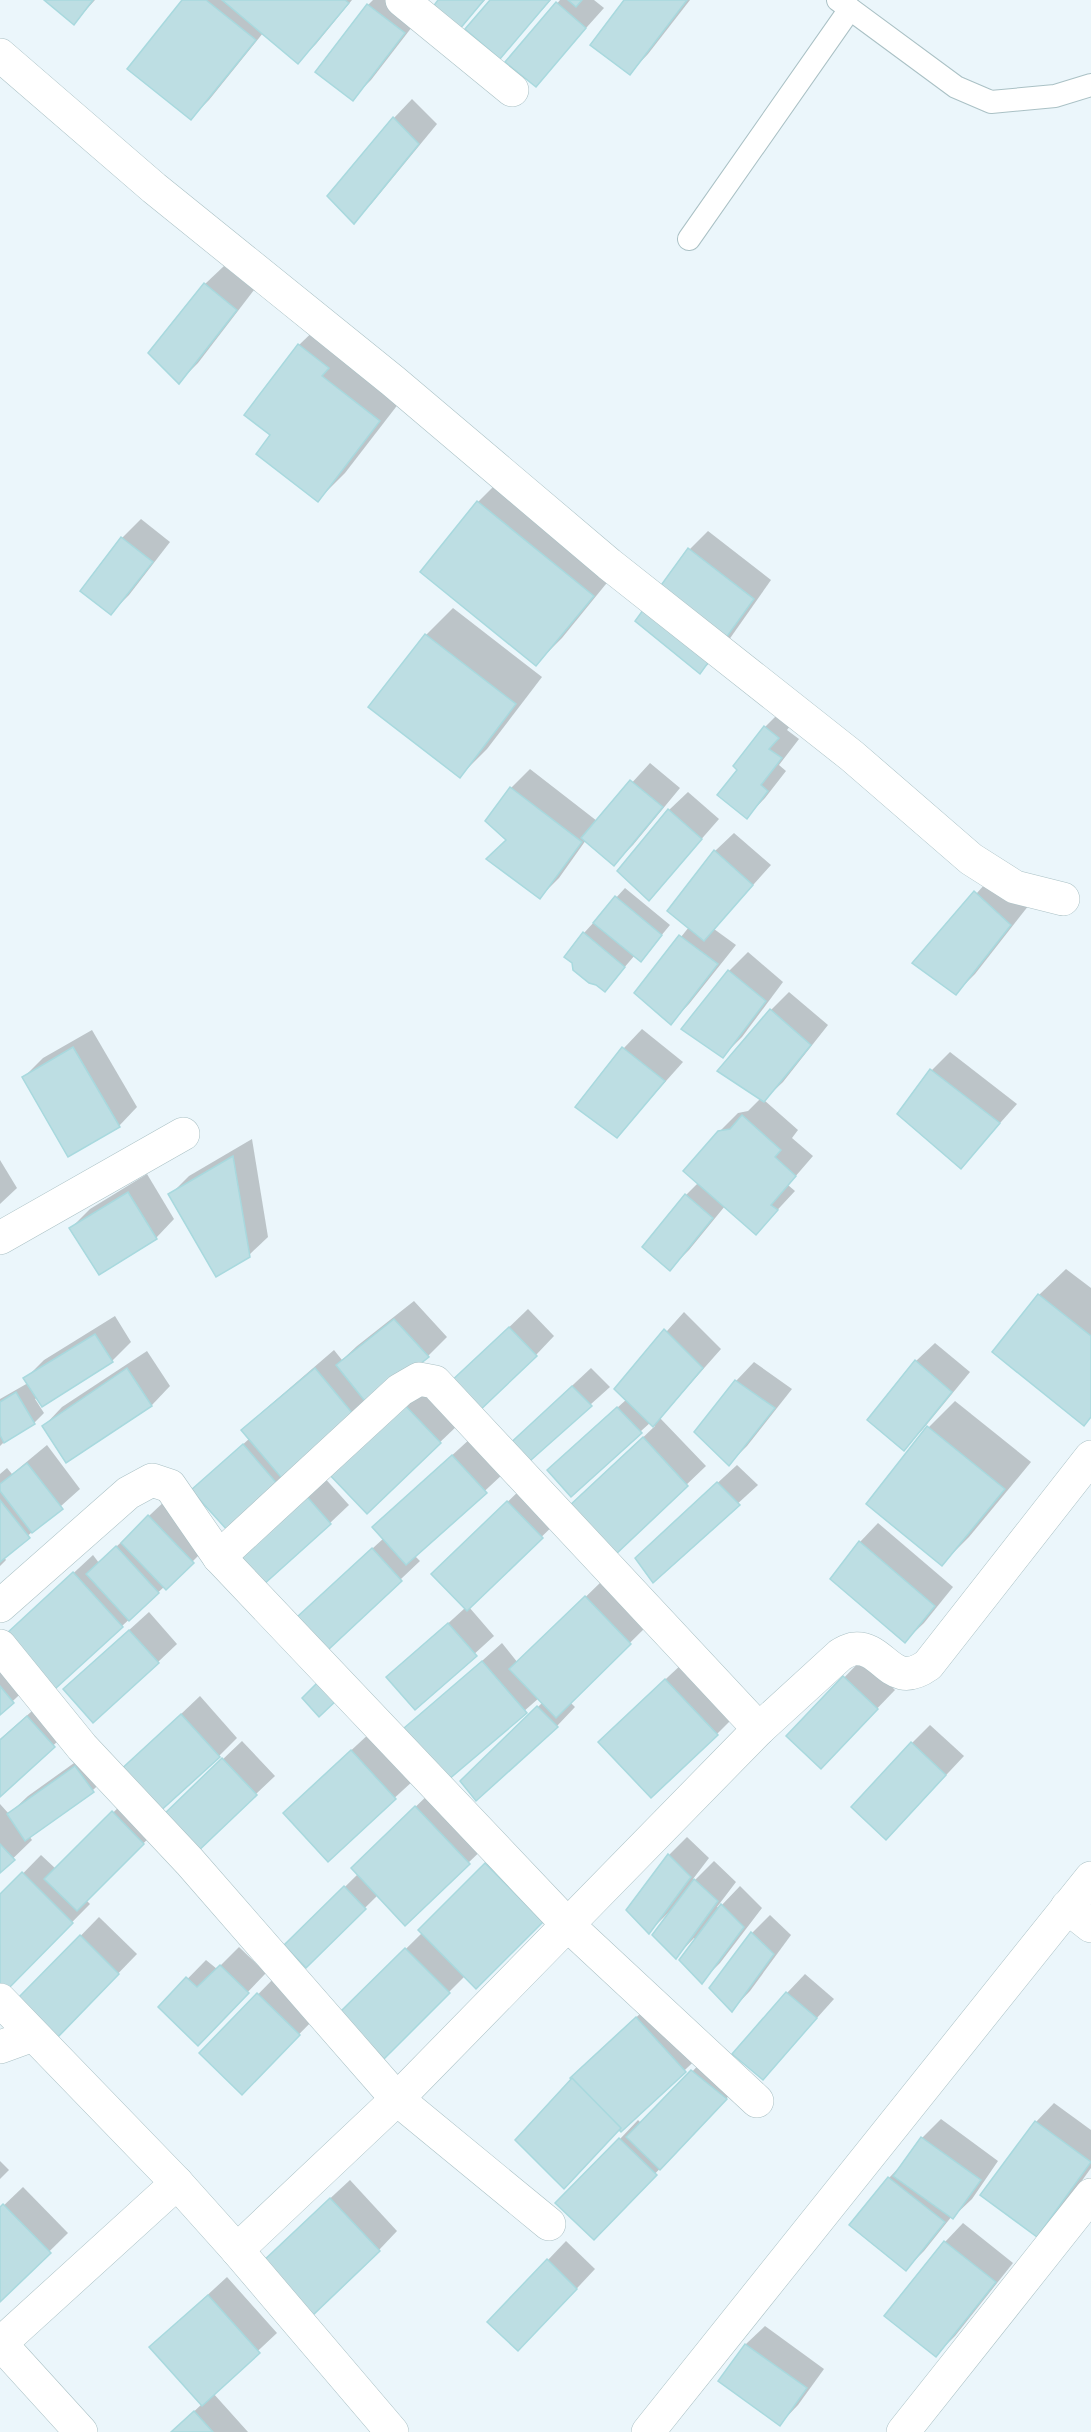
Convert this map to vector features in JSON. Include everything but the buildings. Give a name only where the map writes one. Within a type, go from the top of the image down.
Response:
[{"type":"street","points":[[402,0],[512,90]]},
{"type":"street","points":[[0,55],[154,188],[393,381],[609,564],[852,756],[971,859],[1015,887],[1063,899]]},
{"type":"street","points":[[0,1238],[183,1134]]},
{"type":"street","points":[[219,1557],[399,1390],[419,1378],[435,1382],[759,1729]]},
{"type":"street","points":[[237,2250],[396,2098],[569,1926],[759,1729],[840,1655],[853,1649],[869,1652],[900,1673],[915,1674],[928,1665],[1091,1457]]},
{"type":"street","points":[[0,1606],[128,1493],[152,1480],[170,1486],[219,1557],[569,1926],[757,2101]]},
{"type":"street","points":[[0,1646],[82,1747],[190,1862],[396,2098],[549,2224]]},
{"type":"street","points":[[648,2432],[1079,1917],[1091,1878]]},
{"type":"street","points":[[0,2000],[177,2184],[237,2250],[392,2432]]},
{"type":"street","points":[[0,2047],[33,2035]]},
{"type":"street","points":[[81,2432],[0,2343],[177,2184]]},
{"type":"street","points":[[903,2432],[1091,2195]]},
{"type":"lane","points":[[688,239],[844,4],[956,87],[991,102],[1055,96],[1091,84]]}]
